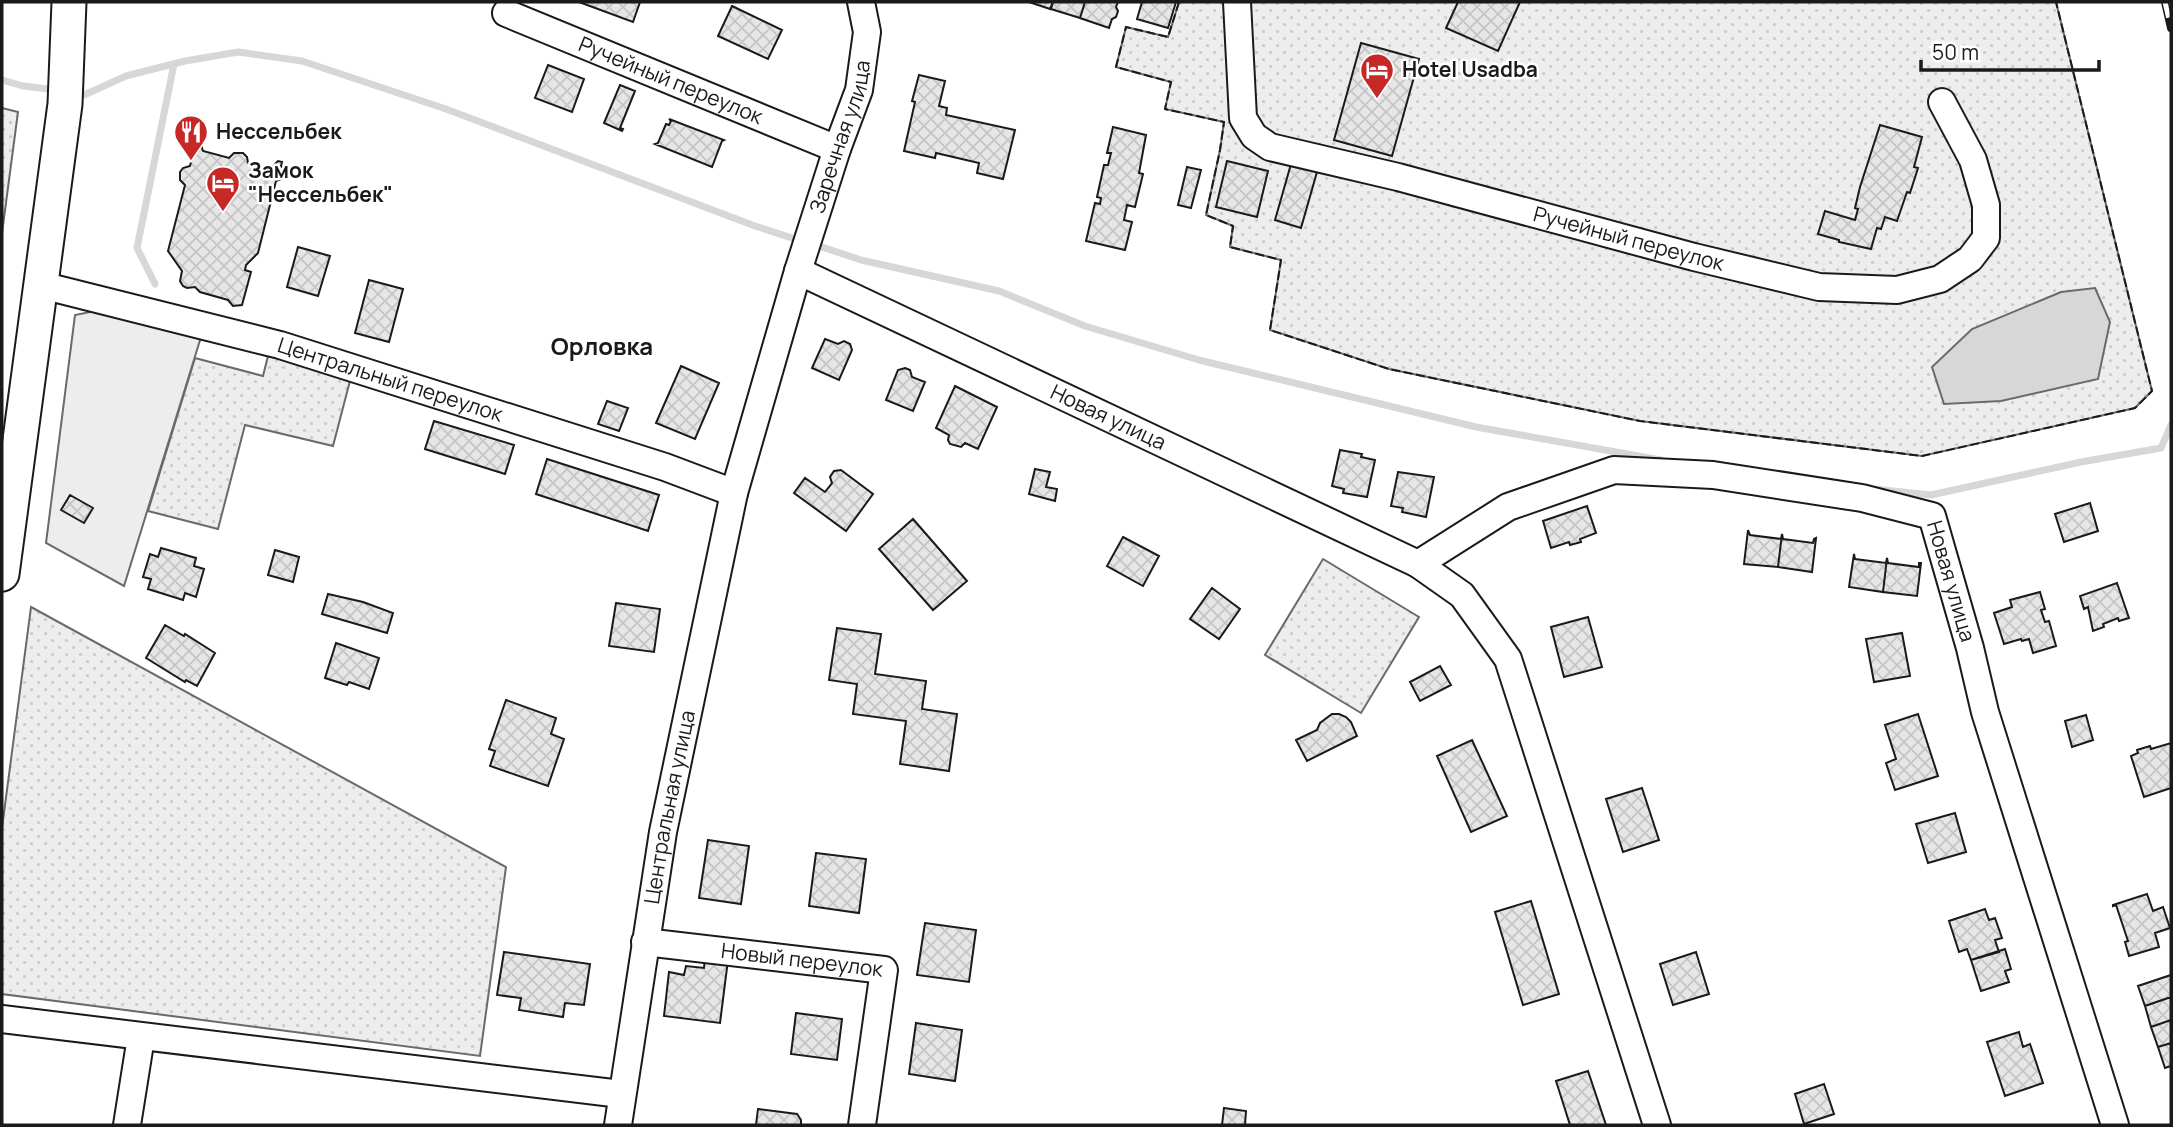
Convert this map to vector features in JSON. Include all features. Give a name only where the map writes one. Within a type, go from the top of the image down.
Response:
[{"type":"main road","points":[[2,574],[65,104],[69,2]]},
{"type":"street","name":"Заречная улица","points":[[734,493],[798,271],[859,90],[867,32],[861,2]]},
{"type":"street","name":"Ручейный переулок","points":[[1237,2],[1243,118],[1254,136],[1270,147],[1398,177],[1819,288],[1897,290],[1940,279],[1970,259],[1986,238],[1986,205],[1973,160],[1942,102]]},
{"type":"street","name":"Ручейный переулок","points":[[506,13],[837,149]]},
{"type":"street","name":"Новая улица","points":[[798,271],[1418,564],[1462,595],[1508,659],[1657,1125]]},
{"type":"street","name":"Центральный переулок","points":[[41,285],[280,345],[665,467],[734,493]]},
{"type":"street","name":"Новая улица","points":[[1418,564],[1508,507],[1614,470],[1713,475],[1862,498],[1932,516],[1970,648],[1985,712],[2115,1125]]},
{"type":"street","name":"Центральная улица","points":[[618,1125],[663,832],[734,493]]},
{"type":"street","name":"Новый переулок","points":[[645,942],[884,970],[862,1125]]},
{"type":"street","points":[[2,1019],[621,1094]]},
{"type":"street","points":[[127,1125],[141,1037]]},
{"type":"shaded area","points":[[1179,2],[2056,2],[2152,391],[2135,408],[1922,456],[1640,421],[1389,369],[1270,330],[1281,260],[1230,247],[1233,226],[1206,215],[1224,122],[1165,109],[1171,82],[1116,67],[1126,27],[1168,37]]},
{"type":"shaded area","points":[[2,108],[18,112],[2,233]]},
{"type":"shaded area","points":[[2095,288],[2110,322],[2098,379],[2001,401],[1944,404],[1932,367],[1972,329],[2061,292]]},
{"type":"shaded area","points":[[95,311],[201,337],[124,586],[46,543],[75,315]]},
{"type":"shaded area","points":[[268,356],[351,377],[333,446],[245,425],[218,529],[148,511],[195,358],[263,376]]},
{"type":"shaded area","points":[[1323,559],[1419,617],[1361,713],[1265,655]]},
{"type":"shaded area","points":[[31,607],[506,867],[480,1056],[2,994],[2,828]]},
{"type":"building","points":[[579,2],[640,2],[633,22]]},
{"type":"building","points":[[1029,2],[1053,2],[1050,9]]},
{"type":"building","points":[[1053,2],[1085,2],[1080,18],[1051,9]]},
{"type":"building","points":[[1085,2],[1118,2],[1116,17],[1112,19],[1109,28],[1080,18]]},
{"type":"building","points":[[1142,2],[1176,2],[1168,28],[1137,19]]},
{"type":"building","points":[[1458,2],[1520,2],[1498,51],[1446,28]]},
{"type":"building","points":[[732,6],[782,30],[768,59],[718,36]]},
{"type":"building","name":"Hotel Usadba","points":[[1361,43],[1419,59],[1392,156],[1334,140]]},
{"type":"building","points":[[548,65],[584,79],[572,112],[535,98]]},
{"type":"building","points":[[919,75],[945,81],[939,106],[947,108],[946,115],[1015,130],[1003,179],[977,173],[979,163],[936,153],[935,158],[904,151]]},
{"type":"building","points":[[620,85],[635,91],[620,128],[622,131],[604,123]]},
{"type":"building","points":[[669,119],[724,140],[712,167],[655,144],[658,143],[666,124],[669,125]]},
{"type":"building","points":[[1880,125],[1922,137],[1914,167],[1918,168],[1897,221],[1885,217],[1881,229],[1877,228],[1871,249],[1818,234],[1825,211],[1855,220],[1860,187]]},
{"type":"building","points":[[1113,127],[1146,135],[1139,173],[1143,174],[1135,207],[1127,205],[1124,220],[1132,222],[1125,250],[1086,241],[1095,203],[1100,204],[1101,198],[1097,197],[1104,165],[1108,165],[1111,153],[1107,153]]},
{"type":"building","name":"Замок \"Нессельбек\"","points":[[193,143],[201,145],[203,151],[229,158],[234,153],[243,153],[248,163],[270,169],[278,161],[282,162],[281,166],[285,171],[282,179],[276,181],[258,253],[246,265],[245,270],[251,272],[242,305],[233,306],[228,300],[200,292],[195,287],[183,286],[180,281],[182,271],[168,251],[185,185],[180,180],[180,172],[190,166],[192,158],[189,157],[187,149]]},
{"type":"building","points":[[1227,161],[1268,171],[1257,217],[1216,207]]},
{"type":"building","points":[[1291,164],[1317,172],[1301,228],[1275,220]]},
{"type":"building","points":[[1187,167],[1201,170],[1191,208],[1178,205]]},
{"type":"building","points":[[298,247],[330,256],[318,296],[287,287]]},
{"type":"building","points":[[369,280],[403,289],[389,342],[355,333]]},
{"type":"building","points":[[825,339],[838,344],[844,341],[850,344],[852,350],[839,380],[812,368]]},
{"type":"building","points":[[681,366],[719,383],[695,439],[656,423]]},
{"type":"building","points":[[898,370],[910,370],[912,377],[925,382],[913,411],[886,400]]},
{"type":"building","points":[[955,386],[997,407],[978,449],[965,443],[961,447],[950,444],[949,435],[936,428]]},
{"type":"building","points":[[607,401],[628,408],[619,431],[598,424]]},
{"type":"building","points":[[434,421],[514,445],[505,474],[425,449]]},
{"type":"building","points":[[1340,450],[1362,454],[1361,457],[1375,460],[1367,497],[1343,493],[1344,489],[1332,486]]},
{"type":"building","points":[[547,459],[659,495],[648,531],[536,494]]},
{"type":"building","points":[[1035,469],[1050,472],[1046,487],[1057,489],[1055,501],[1029,494]]},
{"type":"building","points":[[841,470],[873,494],[846,531],[794,493],[805,478],[825,492],[832,483],[830,477],[834,471]]},
{"type":"building","points":[[1398,472],[1434,477],[1426,517],[1402,512],[1403,508],[1391,506]]},
{"type":"building","points":[[70,495],[93,508],[84,523],[61,510]]},
{"type":"building","points":[[2090,503],[2098,531],[2064,542],[2055,514]]},
{"type":"building","points":[[1587,506],[1596,533],[1580,539],[1581,542],[1570,545],[1569,542],[1551,548],[1543,521]]},
{"type":"building","points":[[913,519],[967,581],[933,610],[879,549]]},
{"type":"building","points":[[1748,530],[1750,535],[1781,539],[1782,534],[1778,567],[1744,564]]},
{"type":"building","points":[[1782,534],[1783,539],[1813,543],[1816,538],[1812,572],[1778,567]]},
{"type":"building","points":[[1123,537],[1159,556],[1143,586],[1107,566]]},
{"type":"building","points":[[161,548],[196,558],[194,566],[204,569],[196,597],[185,593],[183,600],[148,589],[151,579],[143,577],[150,554],[158,557]]},
{"type":"building","points":[[275,550],[299,557],[293,582],[268,575]]},
{"type":"building","points":[[1854,554],[1855,559],[1886,563],[1887,558],[1883,592],[1849,587]]},
{"type":"building","points":[[1887,558],[1888,563],[1919,567],[1921,563],[1917,596],[1883,592]]},
{"type":"building","points":[[2117,583],[2129,618],[2119,621],[2118,618],[2093,631],[2088,607],[2084,609],[2080,596]]},
{"type":"building","points":[[1212,588],[1240,609],[1219,639],[1190,619]]},
{"type":"building","points":[[2040,592],[2045,609],[2041,610],[2045,622],[2049,621],[2056,646],[2033,653],[2029,639],[2004,644],[1994,613],[2012,607],[2010,600]]},
{"type":"building","points":[[328,594],[363,602],[393,613],[387,633],[322,614]]},
{"type":"building","points":[[616,603],[660,609],[654,652],[609,646]]},
{"type":"building","points":[[1588,617],[1602,667],[1564,677],[1551,627]]},
{"type":"building","points":[[165,625],[215,653],[197,686],[186,680],[185,682],[146,658]]},
{"type":"building","points":[[837,628],[881,634],[875,674],[926,681],[922,709],[957,714],[949,771],[900,764],[906,721],[853,714],[857,684],[829,680]]},
{"type":"building","points":[[1902,633],[1910,676],[1874,682],[1866,639]]},
{"type":"building","points":[[336,643],[379,658],[369,689],[325,678]]},
{"type":"building","points":[[1440,666],[1451,685],[1420,701],[1410,682]]},
{"type":"building","points":[[506,700],[556,718],[551,734],[564,739],[548,786],[490,766],[495,751],[489,749]]},
{"type":"building","points":[[1332,714],[1346,717],[1357,736],[1307,761],[1296,740],[1317,730],[1320,723]]},
{"type":"building","points":[[1918,714],[1938,776],[1895,790],[1886,763],[1896,759],[1885,725]]},
{"type":"building","points":[[2086,715],[2093,740],[2072,747],[2065,721]]},
{"type":"building","points":[[1472,740],[1507,816],[1471,832],[1437,756]]},
{"type":"building","points":[[2171,743],[2171,788],[2144,797],[2131,756],[2138,753],[2137,750]]},
{"type":"building","points":[[1642,788],[1659,840],[1623,852],[1606,799]]},
{"type":"building","points":[[1955,813],[1966,852],[1928,863],[1916,824]]},
{"type":"building","points":[[708,840],[749,846],[741,904],[699,898]]},
{"type":"building","points":[[816,853],[866,859],[859,913],[809,906]]},
{"type":"building","points":[[2147,894],[2153,911],[2163,907],[2170,928],[2155,933],[2159,947],[2129,956],[2125,942],[2128,941],[2116,905],[2113,905]]},
{"type":"building","points":[[1531,901],[1559,994],[1523,1005],[1495,912]]},
{"type":"building","points":[[1985,909],[1989,920],[1995,918],[2002,938],[1995,940],[1999,952],[1971,960],[1967,949],[1959,952],[1949,921]]},
{"type":"building","points":[[925,923],[976,930],[969,982],[917,975]]},
{"type":"building","points":[[2005,949],[2011,969],[2005,971],[2009,982],[1981,991],[1971,960]]},
{"type":"building","points":[[504,952],[590,964],[584,1005],[565,1003],[563,1017],[519,1010],[521,998],[497,995]]},
{"type":"building","points":[[1696,952],[1709,994],[1673,1005],[1660,964]]},
{"type":"building","points":[[705,958],[728,960],[720,1023],[664,1016],[669,972],[684,975],[686,966],[704,968]]},
{"type":"building","points":[[2171,975],[2171,997],[2145,1006],[2138,986]]},
{"type":"building","points":[[2171,997],[2171,1020],[2151,1027],[2145,1006]]},
{"type":"building","points":[[796,1013],[842,1019],[837,1060],[791,1054]]},
{"type":"building","points":[[2171,1020],[2171,1043],[2158,1047],[2151,1027]]},
{"type":"building","points":[[916,1023],[962,1030],[955,1081],[909,1074]]},
{"type":"building","points":[[2019,1032],[2023,1047],[2030,1044],[2043,1083],[2005,1096],[1987,1042]]},
{"type":"building","points":[[2171,1043],[2171,1066],[2165,1068],[2158,1047]]},
{"type":"building","points":[[1588,1071],[1606,1125],[1570,1125],[1556,1081]]},
{"type":"building","points":[[1824,1084],[1834,1114],[1804,1124],[1795,1094]]},
{"type":"building","points":[[1224,1108],[1246,1111],[1245,1125],[1222,1125]]},
{"type":"building","points":[[758,1109],[797,1114],[801,1125],[756,1125]]},
{"type":"waterway","points":[[75,93],[84,95],[126,76],[185,61],[238,52],[302,61],[446,109],[801,241]]},
{"type":"waterway","points":[[155,284],[137,248],[174,64]]},
{"type":"waterway","points":[[2,80],[23,86],[57,90]]},
{"type":"waterway","points":[[813,244],[861,260],[999,291],[1085,326],[1199,360],[1476,427],[1661,460]]},
{"type":"waterway","points":[[1874,489],[1931,495],[2081,462],[2161,448],[2171,425]]},
{"type":"railway","points":[[2165,2],[2171,28]]},
{"type":"fence","points":[[1179,2],[1168,37],[1126,27],[1116,67],[1171,82],[1165,109],[1224,122],[1206,215],[1233,226],[1230,247],[1281,260],[1270,330],[1389,369],[1640,421],[1922,456],[2135,408],[2152,391],[2056,2]]},
{"type":"place","name":"Hotel Usadba","points":[[1377,100]]},
{"type":"place","name":"Нессельбек","points":[[191,162]]},
{"type":"place","name":"Замок \"Нессельбек\"","points":[[223,213]]},
{"type":"district","name":"Орловка","points":[[602,347]]}]
